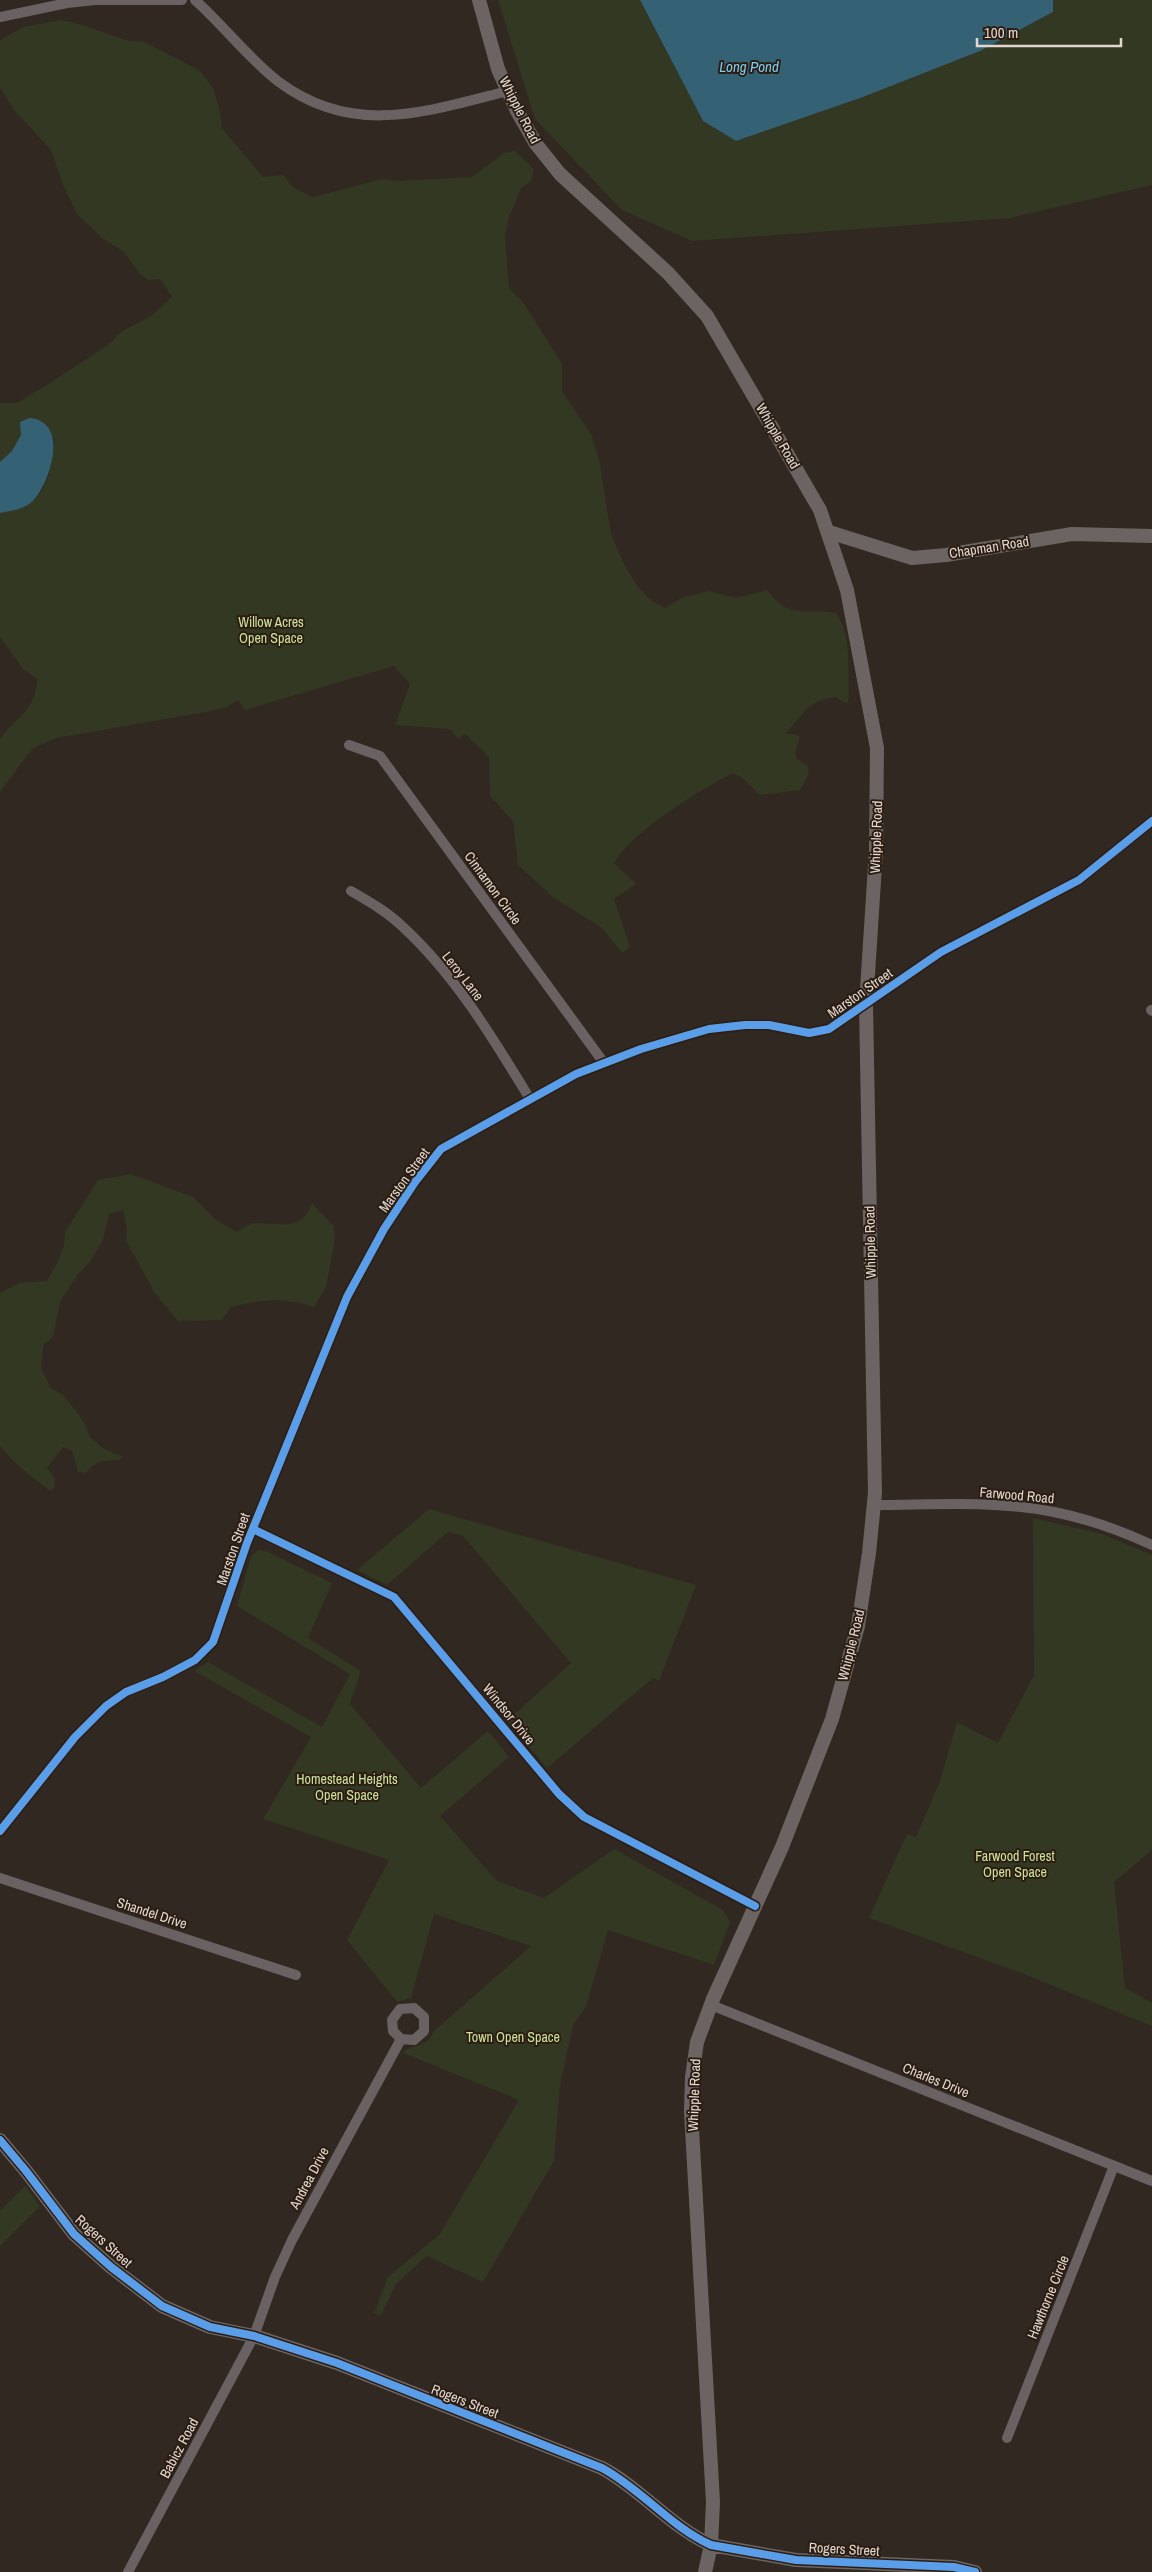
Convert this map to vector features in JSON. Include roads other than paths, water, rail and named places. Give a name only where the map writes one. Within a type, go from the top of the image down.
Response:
[{"type":"main road","name":"Whipple Road","points":[[479,0],[498,69],[536,144],[560,174],[668,272],[707,316],[804,480],[829,532],[847,590],[877,748],[876,850],[866,1005],[874,1505],[858,1626],[832,1719],[782,1847],[711,2005],[697,2042],[692,2077],[691,2111],[712,2502],[711,2545],[705,2572]]},
{"type":"main road","name":"Chapman Road","points":[[829,532],[912,558],[946,555],[1072,534],[1152,536]]},
{"type":"main road","name":"Rogers Street","points":[[0,2140],[74,2234],[119,2273],[162,2306],[186,2318],[210,2327],[254,2336],[337,2362],[602,2468],[638,2491],[698,2539],[711,2545],[796,2560],[954,2567],[975,2572]]},
{"type":"street","points":[[0,17],[67,3],[95,0],[182,0]]},
{"type":"street","points":[[195,0],[227,29],[247,53],[280,82],[312,101],[348,113],[387,117],[414,115],[508,91]]},
{"type":"street","name":"Cinnamon Circle","points":[[349,745],[380,756],[604,1063]]},
{"type":"street","name":"Marston Street","points":[[0,1830],[76,1737],[106,1706],[126,1692],[195,1660],[213,1642],[252,1529],[347,1297],[384,1229],[415,1182],[441,1149],[576,1074],[641,1049],[709,1029],[761,1025],[809,1034],[829,1029],[941,952],[1079,880],[1152,822]]},
{"type":"street","name":"Leroy Lane","points":[[351,891],[379,908],[419,942],[463,996],[530,1099]]},
{"type":"street","name":"Farwood Road","points":[[874,1505],[992,1505],[1052,1511],[1111,1527],[1152,1544]]},
{"type":"street","name":"Windsor Drive","points":[[252,1529],[394,1596],[559,1794],[584,1817],[755,1906]]},
{"type":"street","name":"Shandel Drive","points":[[0,1878],[296,1975]]},
{"type":"street","name":"Charles Drive","points":[[711,2005],[1152,2181]]},
{"type":"street","name":"Andrea Drive","points":[[254,2336],[275,2277],[292,2240],[400,2039]]},
{"type":"street","name":"Hawthorne Circle","points":[[1007,2438],[1114,2166]]},
{"type":"street","name":"Babicz Road","points":[[128,2572],[254,2336]]},
{"type":"water","name":"Long Pond","points":[[640,0],[1053,0],[1053,12],[980,51],[863,97],[736,141],[703,121]]},
{"type":"water","points":[[29,418],[42,422],[49,429],[53,440],[50,467],[40,492],[30,504],[22,508],[0,513],[0,462],[12,451],[21,435],[20,422]]},
{"type":"park label","name":"Willow Acres Open Space","points":[[271,630]]},
{"type":"park label","name":"Homestead Heights Open Space","points":[[347,1788]]},
{"type":"park label","name":"Farwood Forest Open Space","points":[[1015,1864]]},
{"type":"park label","name":"Town Open Space","points":[[513,2037]]}]
